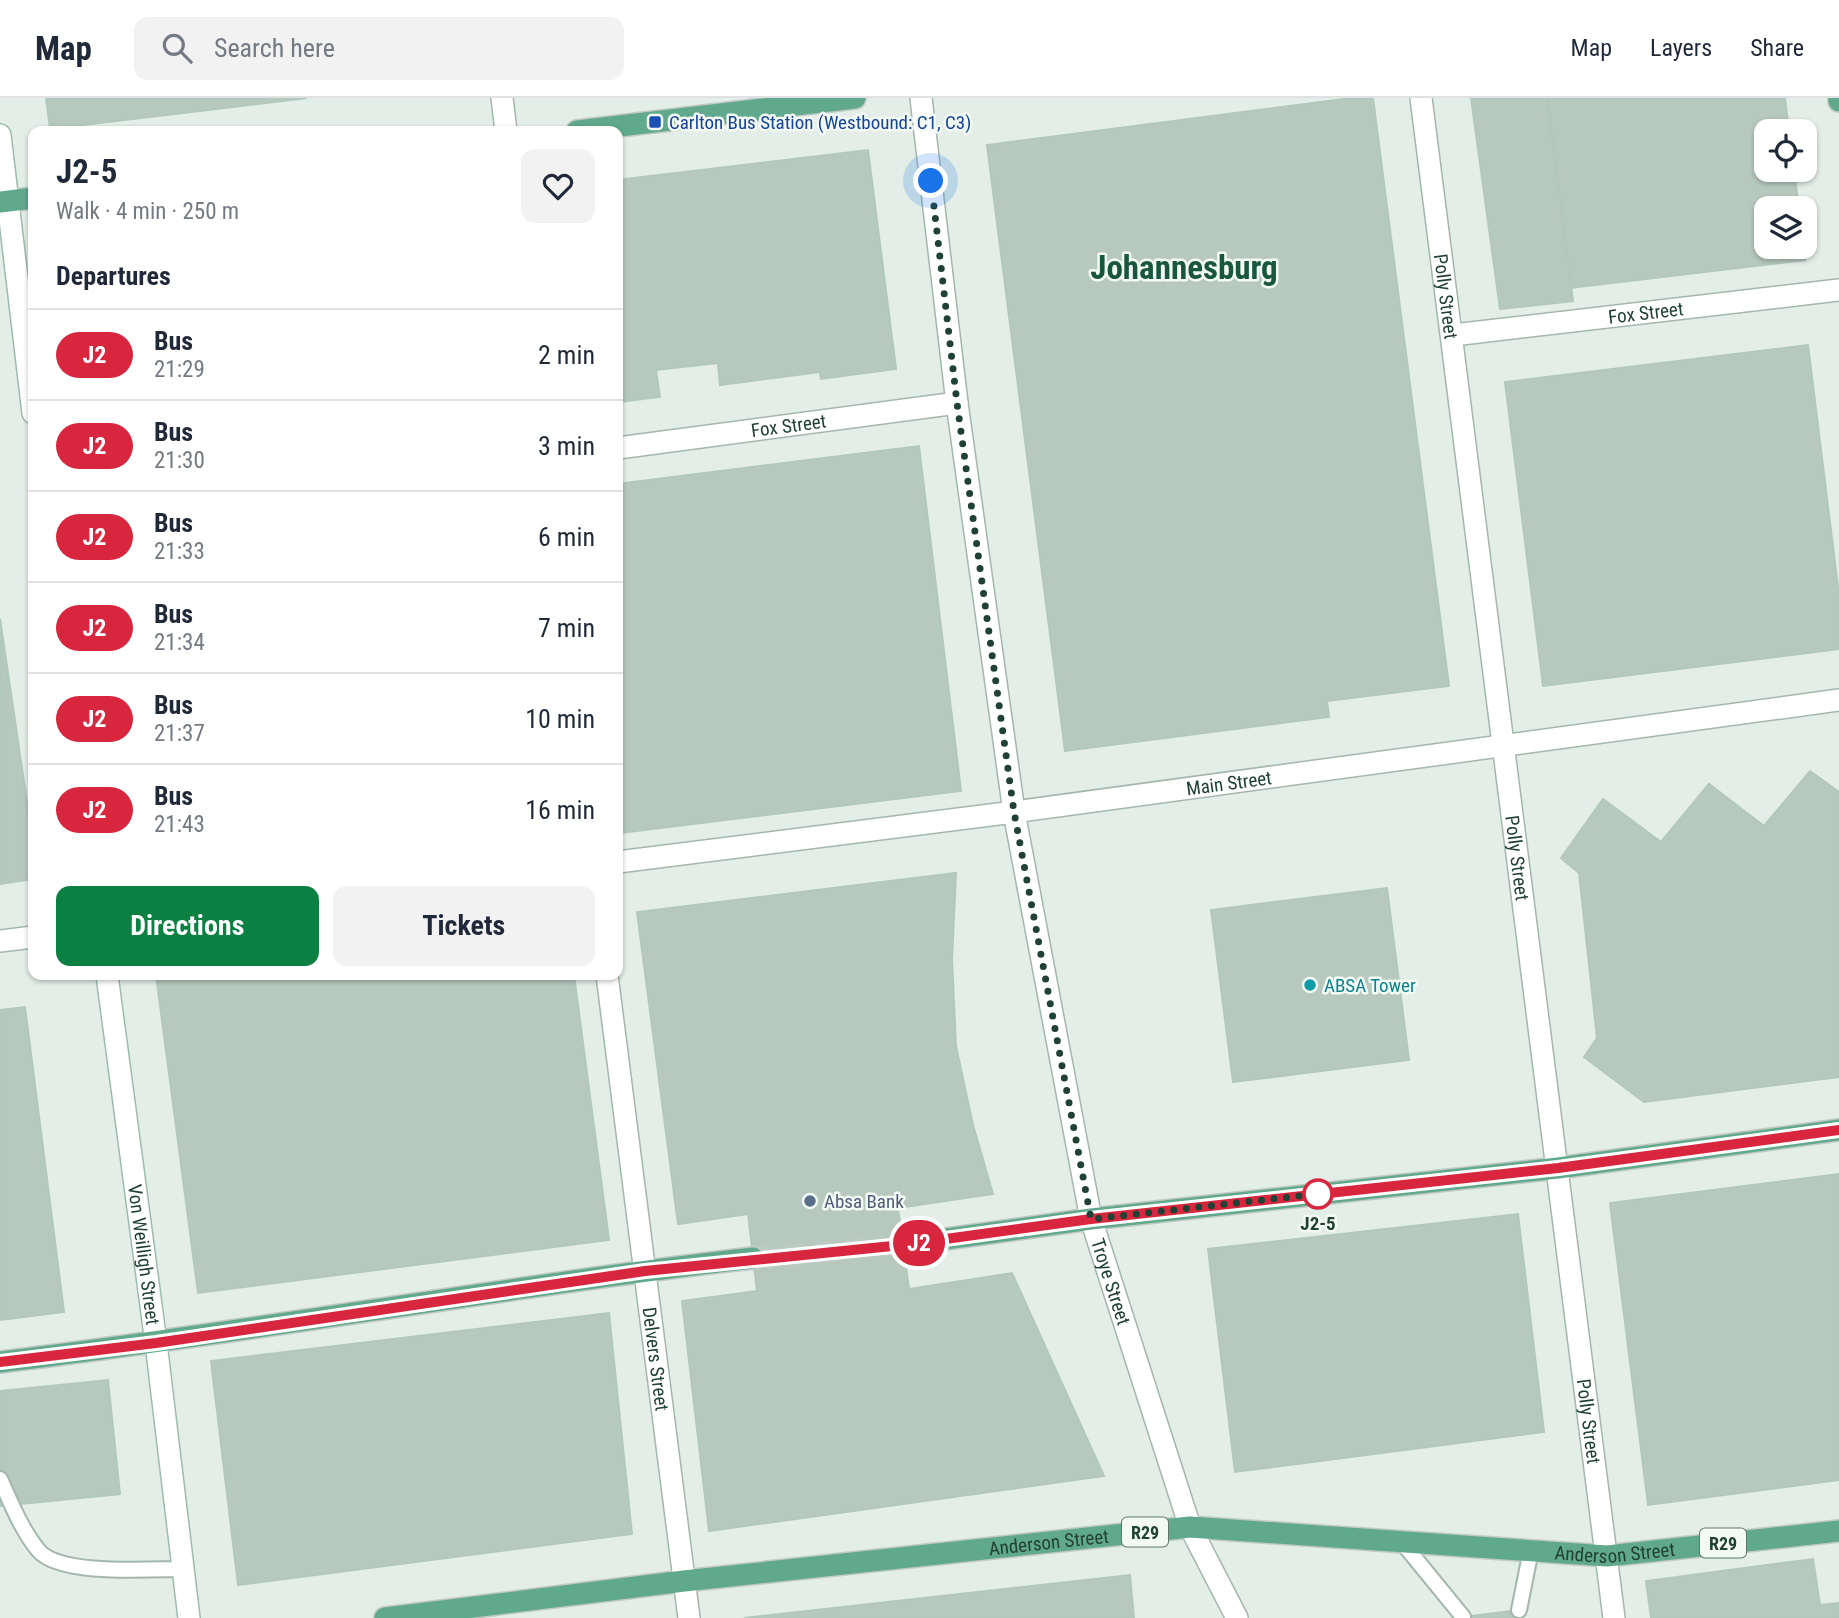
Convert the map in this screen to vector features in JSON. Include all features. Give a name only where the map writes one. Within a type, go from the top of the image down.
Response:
[{"type":"main road","points":[[618,126],[855,98]]},
{"type":"main road","points":[[4,202],[28,199]]},
{"type":"main road","points":[[902,1245],[1091,1219],[1558,1168],[1839,1130]]},
{"type":"main road","points":[[0,1362],[156,1343],[645,1271],[753,1258]]},
{"type":"main road","name":"Anderson Street","points":[[385,1618],[684,1581],[1190,1527],[1607,1556],[1839,1531]]},
{"type":"street","points":[[502,98],[505,126]]},
{"type":"street","name":"Troye Street","points":[[921,98],[957,403],[1014,812],[1091,1219],[1190,1527],[1237,1618]]},
{"type":"street","name":"Polly Street","points":[[1422,98],[1614,1618]]},
{"type":"street","points":[[0,135],[4,202],[28,377]]},
{"type":"street","name":"Fox Street","points":[[1453,335],[1839,290]]},
{"type":"street","name":"Fox Street","points":[[623,447],[957,403]]},
{"type":"street","name":"Main Street","points":[[623,861],[1014,812],[1839,700]]},
{"type":"street","points":[[0,941],[28,938]]},
{"type":"street","name":"Von Weilligh Street","points":[[108,980],[189,1618]]},
{"type":"street","name":"Delvers Street","points":[[608,980],[689,1618]]},
{"type":"lane","points":[[0,1479],[18,1519],[41,1553],[61,1564],[108,1569],[183,1569]]},
{"type":"lane","points":[[1401,1541],[1463,1617]]},
{"type":"lane","points":[[1519,1610],[1531,1550]]},
{"type":"building","points":[[46,98],[307,98],[75,126],[50,126]]},
{"type":"building","points":[[1352,98],[1373,98],[1449,686],[1327,701],[1329,717],[1065,751],[987,145]]},
{"type":"building","points":[[1471,98],[1547,98],[1573,301],[1500,309]]},
{"type":"building","points":[[1548,98],[1785,98],[1788,119],[1754,119],[1754,182],[1796,182],[1797,196],[1754,196],[1754,259],[1805,260],[1571,288]]},
{"type":"building","points":[[868,150],[896,369],[821,379],[820,372],[720,385],[718,363],[656,370],[660,397],[623,401],[623,179]]},
{"type":"building","points":[[1808,345],[1839,595],[1839,649],[1543,686],[1505,382]]},
{"type":"building","points":[[919,446],[961,791],[623,833],[623,483]]},
{"type":"building","points":[[0,619],[28,809],[28,880],[0,884]]},
{"type":"building","points":[[1810,771],[1839,792],[1839,1077],[1644,1102],[1584,1057],[1597,1038],[1579,873],[1561,858],[1603,799],[1661,842],[1709,784],[1764,826]]},
{"type":"building","name":"Absa Bank","points":[[956,873],[952,959],[956,1046],[973,1125],[993,1194],[898,1208],[909,1289],[1012,1273],[1104,1476],[709,1531],[682,1301],[757,1291],[748,1214],[678,1224],[637,912]]},
{"type":"building","name":"ABSA Tower","points":[[1387,888],[1409,1060],[1233,1082],[1211,910]]},
{"type":"building","points":[[157,980],[575,980],[609,1240],[198,1293]]},
{"type":"building","points":[[25,1007],[64,1312],[0,1320],[0,1010]]},
{"type":"building","points":[[1839,1174],[1839,1480],[1648,1505],[1610,1203]]},
{"type":"building","points":[[1518,1214],[1544,1432],[1235,1472],[1208,1249]]},
{"type":"building","points":[[609,1313],[632,1534],[238,1585],[211,1361]]},
{"type":"building","points":[[108,1380],[120,1494],[0,1506],[0,1391]]},
{"type":"building","points":[[1813,1559],[1820,1605],[1839,1603],[1839,1618],[1651,1618],[1646,1581]]},
{"type":"building","points":[[1130,1575],[1134,1618],[744,1618]]},
{"type":"building","points":[[1519,1610],[1520,1618],[1452,1618],[1463,1617]]},
{"type":"tunnel","points":[[753,1258],[902,1245]]},
{"type":"bus line","name":"J2","points":[[0,1362],[156,1343],[645,1271],[902,1245],[1091,1219],[1558,1168],[1839,1130]]},
{"type":"place","name":"Carlton Bus Station (Westbound: C1, C3)","points":[[655,122]]},
{"type":"place","name":"ABSA Tower","points":[[1310,985]]},
{"type":"place","name":"J2-5","points":[[1318,1194]]},
{"type":"place","name":"Absa Bank","points":[[810,1201]]},
{"type":"district","name":"Johannesburg","points":[[1184,267]]},
{"type":"route","points":[[931,181],[957,403],[1014,812],[1091,1219],[1318,1194]]}]
